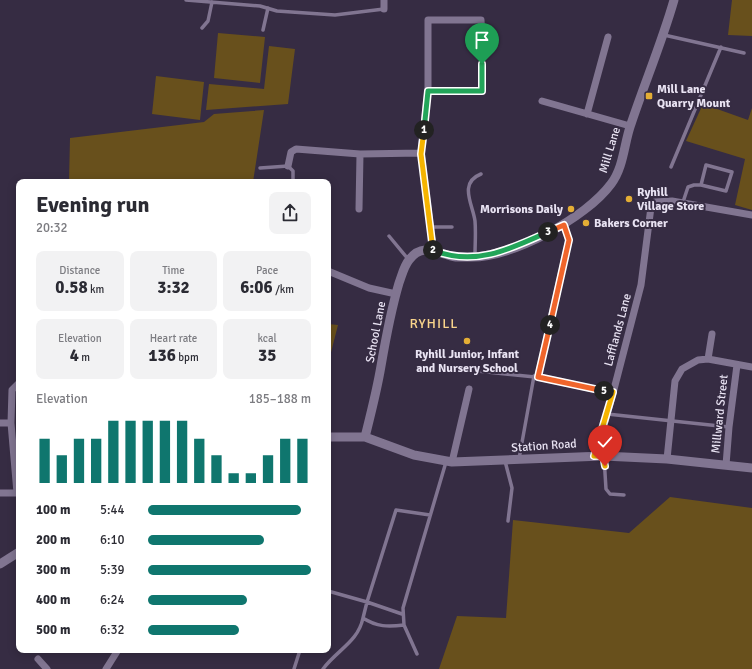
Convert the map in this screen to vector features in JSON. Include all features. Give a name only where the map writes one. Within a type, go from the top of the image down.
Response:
[{"type":"street","points":[[384,0],[384,9]]},
{"type":"street","name":"Mill Lane","points":[[433,249],[457,257],[475,257],[496,254],[564,225],[599,198],[612,183],[619,168],[630,126],[664,35],[674,0]]},
{"type":"street","points":[[409,260],[417,253],[433,249],[421,154],[428,91],[428,20],[481,20],[482,37]]},
{"type":"street","points":[[586,114],[608,37]]},
{"type":"street","points":[[428,91],[482,91],[482,77]]},
{"type":"street","points":[[542,101],[630,126]]},
{"type":"street","points":[[551,112],[553,104]]},
{"type":"street","points":[[288,166],[291,152],[296,149],[360,154],[421,154]]},
{"type":"street","points":[[359,209],[360,154]]},
{"type":"street","name":"Lafflands Lane","points":[[599,456],[607,414],[641,285],[651,207],[655,202],[660,201],[683,202]]},
{"type":"street","points":[[683,202],[752,216]]},
{"type":"street","points":[[564,225],[569,240],[536,377],[613,392]]},
{"type":"street","name":"School Lane","points":[[365,437],[375,395],[389,316],[409,260]]},
{"type":"street","points":[[331,272],[369,288],[396,294]]},
{"type":"street","points":[[708,359],[712,334]]},
{"type":"street","points":[[667,459],[675,381],[678,374],[686,365],[698,360],[708,359],[752,367]]},
{"type":"street","name":"Millward Street","points":[[726,465],[737,365]]},
{"type":"street","points":[[16,387],[12,390],[11,423],[16,473]]},
{"type":"street","points":[[449,461],[469,389]]},
{"type":"street","points":[[0,423],[11,423]]},
{"type":"street","points":[[331,438],[365,437]]},
{"type":"street","name":"Station Road","points":[[365,437],[414,455],[449,461],[505,461],[599,456],[667,459],[752,468]]},
{"type":"street","points":[[0,492],[16,493]]},
{"type":"street","points":[[0,564],[16,554]]},
{"type":"street","points":[[106,669],[116,653]]},
{"type":"street","points":[[38,660],[46,669]]},
{"type":"lane","points":[[186,0],[268,8],[277,11],[335,15],[384,9]]},
{"type":"lane","points":[[202,28],[208,21],[212,2]]},
{"type":"lane","points":[[262,30],[268,8]]},
{"type":"lane","points":[[664,35],[744,53]]},
{"type":"lane","points":[[482,37],[482,50]]},
{"type":"lane","points":[[671,167],[721,48]]},
{"type":"lane","points":[[482,64],[482,77]]},
{"type":"lane","points":[[683,202],[688,187],[694,185],[701,185],[726,192],[732,172],[706,165],[701,185]]},
{"type":"lane","points":[[260,168],[288,166],[293,171],[293,179]]},
{"type":"lane","points":[[475,257],[475,227],[473,213],[468,198],[470,182],[475,176],[481,174]]},
{"type":"lane","points":[[431,227],[452,228]]},
{"type":"lane","points":[[389,236],[409,260]]},
{"type":"lane","points":[[468,370],[536,377],[519,460]]},
{"type":"lane","points":[[607,414],[729,427]]},
{"type":"lane","points":[[599,456],[606,489],[610,494],[624,495]]},
{"type":"lane","points":[[417,654],[404,625],[402,614],[430,515],[449,461]]},
{"type":"lane","points":[[505,461],[512,488],[508,521]]},
{"type":"lane","points":[[323,669],[353,641],[361,626],[396,510],[430,515]]},
{"type":"lane","points":[[331,592],[368,602],[402,614]]},
{"type":"lane","points":[[363,618],[380,626],[404,625]]},
{"type":"lane","points":[[294,669],[299,653]]},
{"type":"shaded area","points":[[732,0],[752,0],[752,36],[728,35]]},
{"type":"shaded area","points":[[218,33],[265,37],[260,83],[214,78]]},
{"type":"shaded area","points":[[269,46],[295,49],[288,104],[206,110],[209,84],[264,89]]},
{"type":"shaded area","points":[[156,76],[204,82],[200,120],[152,114]]},
{"type":"shaded area","points":[[703,104],[748,120],[752,108],[752,210],[735,205],[745,159],[686,141]]},
{"type":"shaded area","points":[[264,110],[253,179],[69,179],[70,138],[204,122],[214,114]]},
{"type":"shaded area","points":[[331,324],[338,325],[331,352]]},
{"type":"shaded area","points":[[670,497],[752,508],[752,669],[439,669],[457,616],[506,618],[513,520],[629,533]]},
{"type":"place","name":"Mill Lane Quarry Mount","points":[[649,96]]},
{"type":"place","name":"Ryhill Village Store","points":[[629,199]]},
{"type":"place","name":"Morrisons Daily","points":[[571,209]]},
{"type":"place","name":"Bakers Corner","points":[[586,223]]},
{"type":"place","name":"Ryhill Junior, Infant and Nursery School","points":[[467,341]]},
{"type":"district","name":"RYHILL","points":[[434,323]]},
{"type":"route","points":[[482,64],[482,91],[428,91],[421,154],[433,249],[442,254],[457,257],[475,257],[496,254],[564,225],[569,240],[538,377],[613,392],[594,456],[603,456],[605,466]]}]
